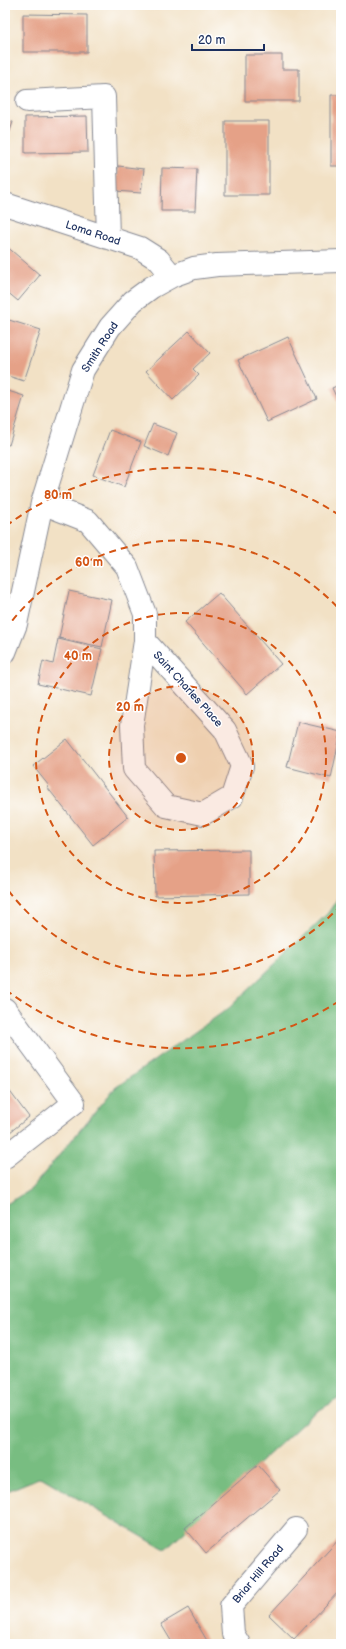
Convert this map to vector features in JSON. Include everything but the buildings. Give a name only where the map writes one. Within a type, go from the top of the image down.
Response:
[{"type":"street","points":[[27,101],[104,97],[108,238]]},
{"type":"street","name":"Loma Road","points":[[5,204],[140,248],[159,260],[172,276]]},
{"type":"street","name":"Smith Road","points":[[5,652],[16,624],[42,503],[83,370],[110,328],[133,301],[152,287],[172,276],[194,268],[218,265],[341,261]]},
{"type":"street","name":"Saint Charles Place","points":[[42,503],[88,521],[126,567],[145,614],[145,641],[132,725],[134,769],[166,806],[203,814],[232,798],[242,766],[225,730],[145,641]]},
{"type":"street","points":[[5,1009],[74,1103],[5,1157]]},
{"type":"street","name":"Briar Hill Road","points":[[239,1644],[233,1634],[231,1606],[296,1529]]},
{"type":"green space","points":[[341,893],[341,1397],[313,1414],[165,1550],[41,1477],[5,1492],[5,1205],[31,1189],[115,1088],[229,1008],[328,913]]}]
